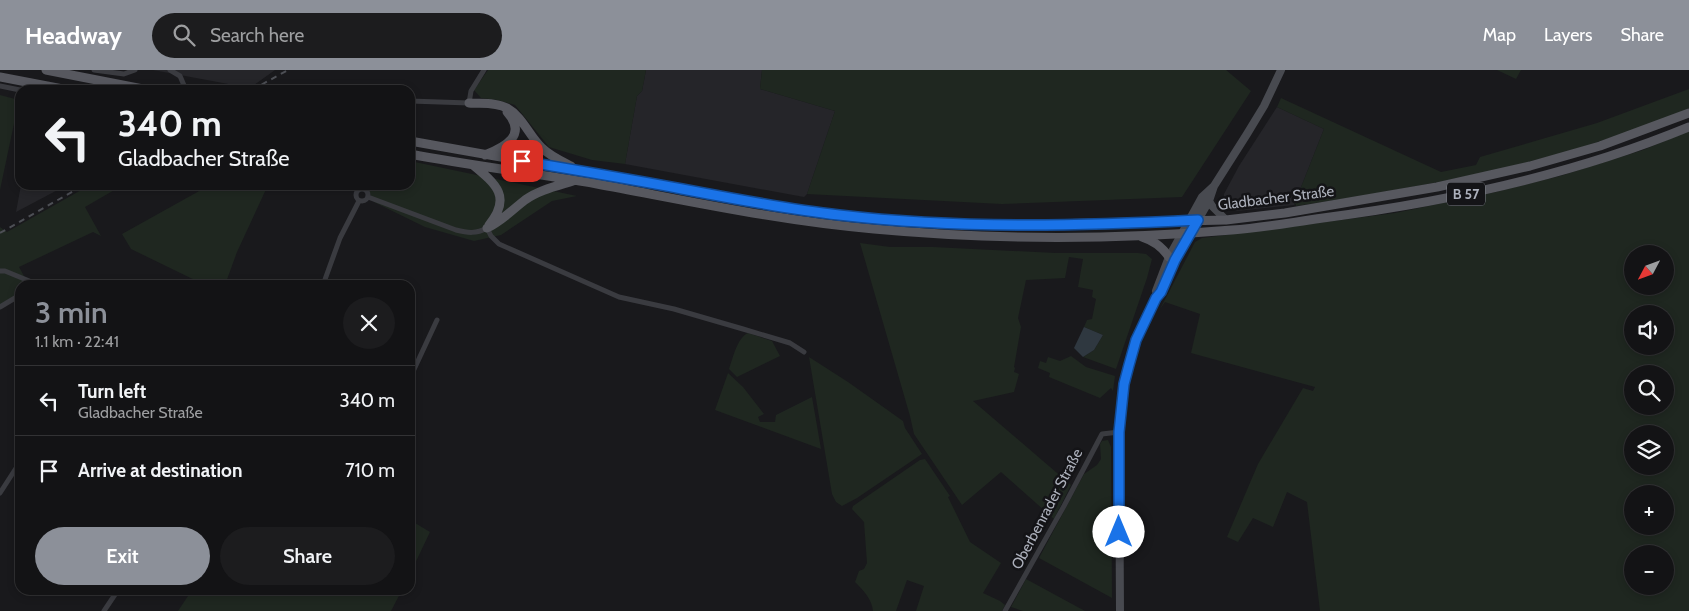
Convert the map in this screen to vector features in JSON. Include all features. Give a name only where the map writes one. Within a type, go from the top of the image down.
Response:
[{"type":"main road","points":[[46,70],[122,85]]},
{"type":"main road","points":[[1194,220],[1209,201],[1214,186],[1264,106],[1281,70]]},
{"type":"main road","points":[[0,77],[42,85]]},
{"type":"main road","points":[[469,103],[506,107],[520,119],[543,149],[578,170]]},
{"type":"main road","points":[[484,155],[507,145],[513,137],[515,130],[513,120],[505,109],[499,105]]},
{"type":"main road","name":"Gladbacher Straße","points":[[415,143],[798,210],[953,224],[1139,223],[1226,220],[1285,214],[1437,187],[1530,166],[1600,146],[1689,113]]},
{"type":"main road","name":"Gladbacher Straße","points":[[415,155],[576,180],[796,221],[870,229],[1004,236],[1139,236],[1235,230],[1352,215],[1441,200],[1536,178],[1604,158],[1689,127]]},
{"type":"main road","points":[[473,165],[494,182],[499,192],[500,204],[496,216],[487,228]]},
{"type":"main road","points":[[487,228],[498,223],[539,192],[576,180]]},
{"type":"main road","points":[[1120,611],[1119,432],[1124,384],[1132,354],[1156,298],[1161,292],[1194,220],[1202,197],[1214,186]]},
{"type":"main road","points":[[1209,201],[1226,220]]},
{"type":"main road","points":[[1156,298],[1157,289],[1169,257],[1187,233]]},
{"type":"main road","points":[[1139,236],[1155,242],[1169,257]]},
{"type":"street","points":[[94,70],[124,74],[135,70]]},
{"type":"street","points":[[170,70],[180,76],[184,85]]},
{"type":"street","points":[[415,100],[469,103],[471,91],[484,70]]},
{"type":"street","points":[[0,86],[15,89]]},
{"type":"street","points":[[358,190],[356,194],[359,201]]},
{"type":"street","points":[[366,190],[368,197]]},
{"type":"street","points":[[368,197],[467,233],[479,232],[487,228],[499,244],[619,297],[674,309],[752,331],[790,343],[804,352]]},
{"type":"street","points":[[359,201],[363,202],[368,197]]},
{"type":"street","points":[[325,280],[340,238],[359,201]]},
{"type":"street","points":[[0,271],[5,271],[27,280]]},
{"type":"street","points":[[0,307],[15,298]]},
{"type":"street","points":[[415,367],[437,320]]},
{"type":"street","name":"Oberbenrader Straße","points":[[1005,611],[1102,434],[1119,432]]},
{"type":"street","points":[[0,493],[15,470]]},
{"type":"street","points":[[104,611],[115,595]]},
{"type":"shaded area","points":[[153,70],[275,70],[254,85],[234,85]]},
{"type":"shaded area","points":[[488,70],[646,70],[642,91],[637,96],[625,164],[592,160],[549,147],[515,105],[481,98],[474,90]]},
{"type":"shaded area","points":[[646,70],[762,70],[760,89],[835,111],[807,194],[804,197],[625,164],[637,96],[642,91]]},
{"type":"shaded area","points":[[762,70],[1226,70],[1251,91],[1182,197],[1002,204],[807,194],[835,111],[760,89]]},
{"type":"shaded area","points":[[1497,70],[1521,70],[1516,79]]},
{"type":"shaded area","points":[[1689,89],[1689,108],[1642,127],[1594,143],[1496,170],[1396,190],[1296,206],[1296,204],[1294,205],[1324,129],[1277,107],[1281,98],[1441,172],[1476,165],[1480,157],[1597,123]]},
{"type":"shaded area","points":[[0,95],[15,99],[15,119],[0,190]]},
{"type":"shaded area","points":[[1277,107],[1324,129],[1294,205],[1237,211],[1231,209],[1224,203],[1224,194],[1239,166]]},
{"type":"shaded area","points":[[1689,131],[1689,611],[1320,611],[1307,502],[1287,492],[1273,527],[1253,518],[1238,542],[1227,537],[1258,464],[1303,388],[1313,391],[1315,387],[1191,353],[1200,314],[1165,302],[1160,309],[1195,242],[1202,238],[1395,213],[1496,192],[1560,176],[1643,150]]},
{"type":"shaded area","points":[[415,162],[577,196],[552,201],[501,235],[474,241],[425,227],[374,202],[368,190],[415,190]]},
{"type":"shaded area","points":[[20,190],[58,190],[16,212]]},
{"type":"shaded area","points":[[81,190],[114,190],[85,207],[101,236],[93,232],[19,267],[26,280],[15,280],[15,300],[0,308],[0,227],[7,232]]},
{"type":"shaded area","points":[[201,190],[266,190],[237,252],[227,280],[195,280],[131,249],[122,234]]},
{"type":"shaded area","points":[[860,243],[890,247],[933,247],[1055,253],[1138,253],[1146,254],[1152,259],[1116,369],[1083,357],[1094,350],[1103,335],[1084,327],[1087,320],[1092,319],[1096,299],[1092,297],[1093,290],[1078,287],[1083,259],[1069,257],[1065,278],[1026,280],[1018,318],[1021,327],[1014,372],[1019,374],[1014,392],[973,401],[1071,485],[1054,519],[1001,472],[962,505],[914,434]]},
{"type":"shaded area","points":[[1084,327],[1103,335],[1094,350],[1083,357],[1074,348]]},
{"type":"shaded area","points":[[748,333],[772,341],[780,356],[737,377],[729,369],[738,344]]},
{"type":"shaded area","points":[[1071,356],[1086,367],[1115,376],[1113,391],[1111,388],[1100,398],[1049,377],[1050,373],[1038,368],[1040,361],[1046,363],[1048,357],[1060,361]]},
{"type":"shaded area","points":[[809,357],[903,421],[905,428],[922,454],[842,506],[836,502],[832,494]]},
{"type":"shaded area","points":[[728,373],[743,387],[764,414],[758,417],[760,422],[775,422],[776,415],[812,397],[821,449],[715,410]]},
{"type":"shaded area","points":[[1108,440],[1111,447],[1112,598],[1039,558],[1084,474],[1097,465],[1101,459],[1100,444],[1102,441]]},
{"type":"shaded area","points":[[925,459],[950,496],[948,497],[970,542],[1001,563],[983,593],[1005,605],[1002,611],[916,611],[924,586],[907,580],[896,611],[873,611],[869,599],[855,582],[859,571],[864,569],[867,563],[864,522],[852,509],[853,506],[920,460]]},
{"type":"shaded area","points":[[415,523],[430,532],[415,564]]},
{"type":"shaded area","points":[[1026,579],[1085,611],[1023,611],[1011,607]]},
{"type":"shaded area","points":[[189,595],[399,595],[391,611],[178,611]]},
{"type":"railway","points":[[261,85],[288,70]]},
{"type":"railway","points":[[0,233],[75,190]]},
{"type":"route","points":[[522,161],[798,210],[872,218],[953,224],[1005,225],[1072,225],[1198,220],[1175,260],[1136,340],[1124,384],[1119,432],[1119,532]]}]
